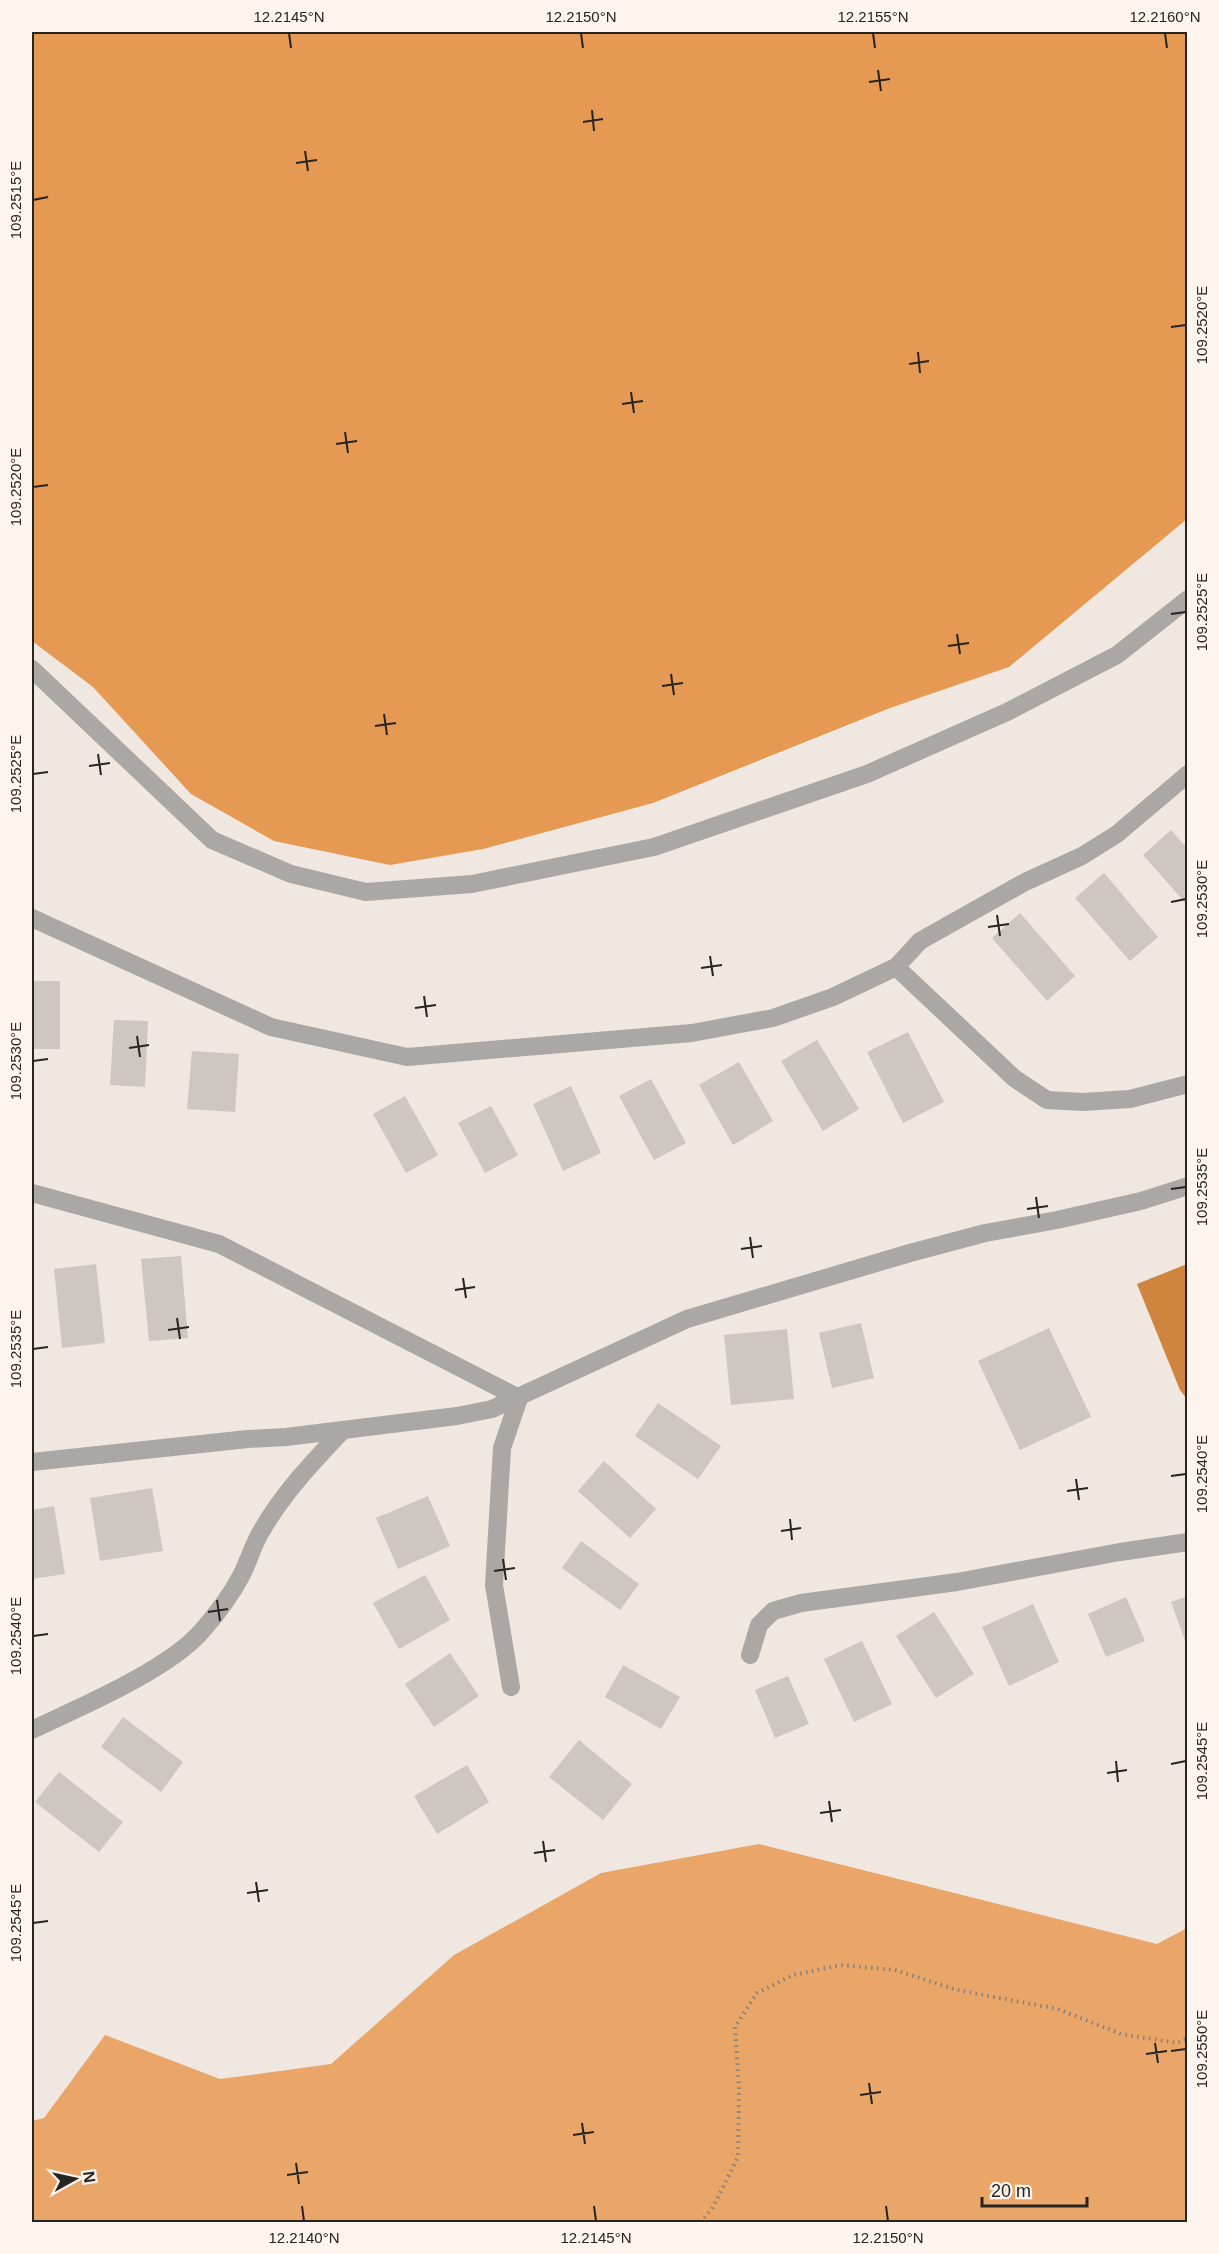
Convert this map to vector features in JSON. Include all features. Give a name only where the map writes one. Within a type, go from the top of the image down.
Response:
[{"type":"street","points":[[32,669],[212,840],[291,874],[366,892],[472,884],[654,847],[867,774],[1007,712],[1117,655],[1188,599]]},
{"type":"street","points":[[32,918],[271,1027],[407,1057],[692,1033],[773,1018],[833,997],[896,967],[920,941],[1025,882],[1082,856],[1117,834],[1188,774]]},
{"type":"street","points":[[896,967],[1014,1078],[1047,1100],[1083,1102],[1130,1099],[1188,1084]]},
{"type":"street","points":[[32,1462],[342,1431],[457,1416],[492,1409],[687,1319],[985,1233],[1130,1203],[1188,1186]]},
{"type":"street","points":[[32,1193],[219,1244],[519,1398]]},
{"type":"street","points":[[511,1687],[494,1585],[502,1448],[519,1398]]},
{"type":"street","points":[[32,1730],[104,1696],[168,1659],[200,1633],[240,1578],[260,1532],[276,1508],[299,1476],[342,1431]]},
{"type":"street","points":[[750,1655],[759,1625],[773,1611],[801,1603],[957,1582],[1119,1552],[1188,1542]]},
{"type":"path","points":[[700,2223],[712,2209],[738,2157],[739,2088],[735,2027],[758,1994],[793,1975],[841,1965],[895,1970],[957,1990],[1058,2009],[1121,2034],[1177,2043],[1188,2038]]},
{"type":"shaded area","points":[[32,32],[1187,32],[1187,519],[1009,667],[890,708],[653,803],[483,849],[390,865],[274,841],[191,794],[93,687],[32,641]]},
{"type":"shaded area","points":[[1187,1264],[1187,1399],[1180,1390],[1137,1284]]},
{"type":"shaded area","points":[[759,1844],[1157,1944],[1187,1928],[1187,2222],[32,2222],[32,2121],[44,2118],[105,2035],[220,2079],[331,2064],[454,1955],[601,1873]]},
{"type":"building","points":[[1171,830],[1188,849],[1188,906],[1143,855]]},
{"type":"building","points":[[1104,873],[1158,937],[1130,961],[1075,898]]},
{"type":"building","points":[[1020,913],[1075,976],[1047,1001],[992,938]]},
{"type":"building","points":[[32,981],[60,981],[60,1049],[32,1049]]},
{"type":"building","points":[[114,1020],[148,1021],[145,1087],[110,1085]]},
{"type":"building","points":[[908,1032],[944,1102],[903,1123],[867,1052]]},
{"type":"building","points":[[817,1040],[859,1109],[823,1131],[781,1061]]},
{"type":"building","points":[[192,1051],[239,1054],[235,1112],[187,1109]]},
{"type":"building","points":[[739,1062],[773,1121],[733,1145],[699,1085]]},
{"type":"building","points":[[651,1079],[686,1143],[654,1160],[619,1096]]},
{"type":"building","points":[[571,1086],[601,1153],[563,1171],[533,1104]]},
{"type":"building","points":[[405,1096],[438,1155],[406,1173],[373,1114]]},
{"type":"building","points":[[491,1106],[518,1155],[485,1173],[458,1123]]},
{"type":"building","points":[[181,1256],[188,1338],[149,1341],[141,1259]]},
{"type":"building","points":[[96,1264],[105,1343],[62,1348],[54,1269]]},
{"type":"building","points":[[861,1323],[874,1378],[832,1388],[819,1333]]},
{"type":"building","points":[[1049,1328],[1091,1417],[1020,1450],[978,1361]]},
{"type":"building","points":[[787,1329],[794,1399],[731,1405],[724,1335]]},
{"type":"building","points":[[658,1403],[721,1446],[698,1479],[635,1436]]},
{"type":"building","points":[[604,1461],[656,1509],[630,1538],[578,1491]]},
{"type":"building","points":[[152,1488],[163,1551],[100,1561],[90,1498]]},
{"type":"building","points":[[428,1496],[450,1546],[398,1569],[376,1518]]},
{"type":"building","points":[[54,1506],[65,1574],[32,1579],[32,1510]]},
{"type":"building","points":[[581,1541],[639,1584],[620,1610],[562,1568]]},
{"type":"building","points":[[425,1575],[450,1620],[399,1649],[373,1603]]},
{"type":"building","points":[[1188,1596],[1188,1646],[1187,1646],[1171,1602]]},
{"type":"building","points":[[1126,1597],[1145,1641],[1106,1657],[1088,1614]]},
{"type":"building","points":[[1033,1604],[1059,1662],[1009,1686],[982,1627]]},
{"type":"building","points":[[934,1612],[974,1674],[936,1698],[896,1636]]},
{"type":"building","points":[[862,1641],[892,1704],[854,1722],[824,1659]]},
{"type":"building","points":[[450,1653],[479,1696],[434,1727],[405,1684]]},
{"type":"building","points":[[623,1665],[680,1697],[661,1729],[605,1697]]},
{"type":"building","points":[[788,1676],[809,1724],[775,1738],[755,1690]]},
{"type":"building","points":[[123,1717],[183,1762],[161,1792],[101,1747]]},
{"type":"building","points":[[579,1740],[632,1784],[603,1820],[549,1777]]},
{"type":"building","points":[[467,1765],[489,1802],[437,1834],[414,1796]]},
{"type":"building","points":[[59,1772],[123,1822],[99,1852],[35,1802]]}]
